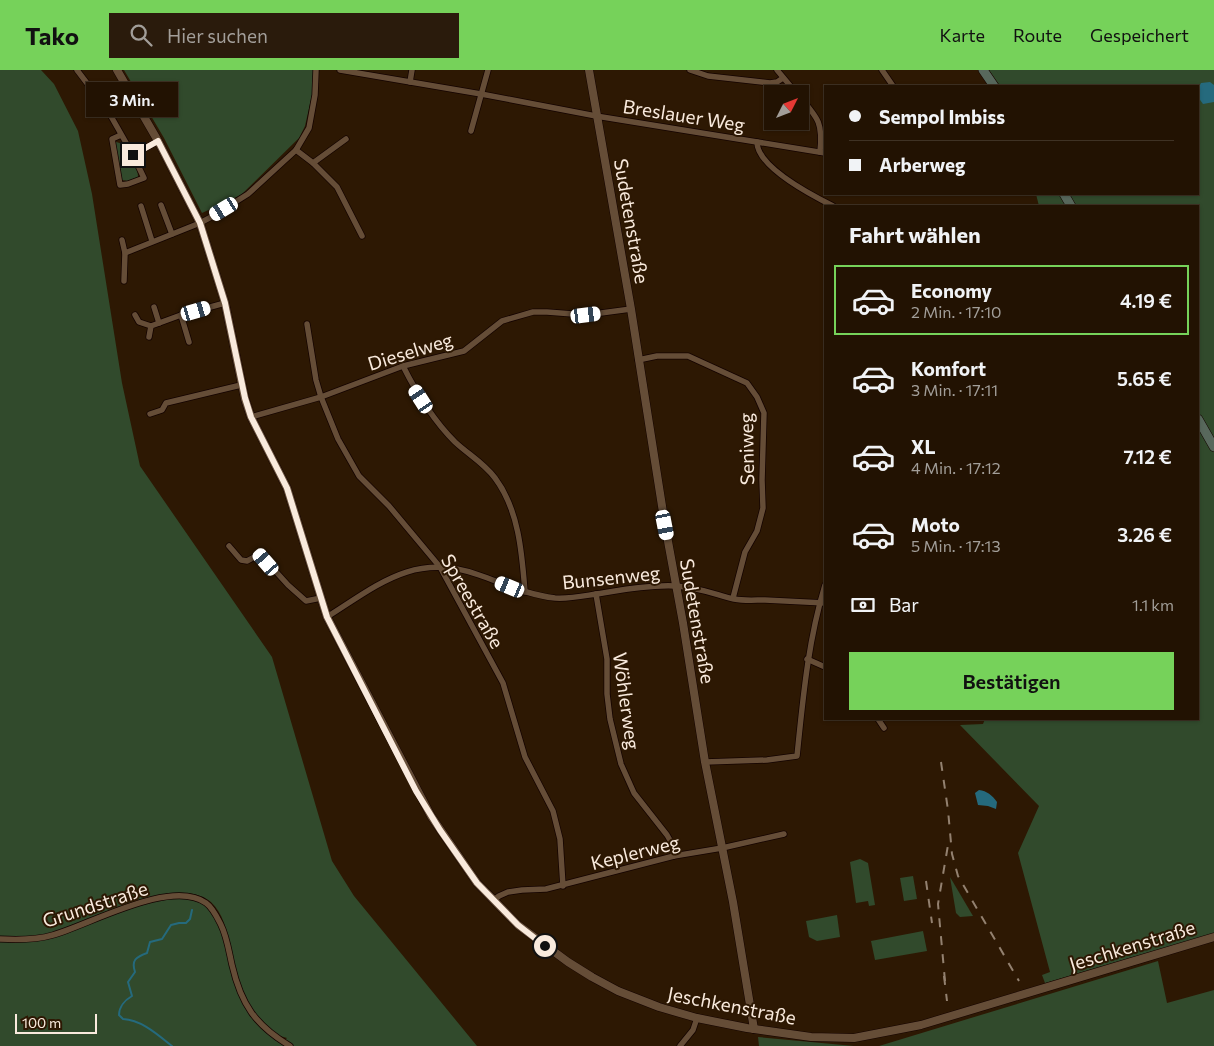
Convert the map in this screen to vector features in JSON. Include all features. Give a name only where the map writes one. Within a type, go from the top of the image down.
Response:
[{"type":"main road","points":[[983,70],[993,85]]},
{"type":"main road","points":[[1199,422],[1214,447]]},
{"type":"street","points":[[77,70],[108,111],[133,155],[144,178],[120,185],[112,139],[121,135]]},
{"type":"street","name":"Jeschkenstraße","points":[[117,70],[158,141],[200,223],[225,303],[241,385],[251,417],[287,488],[327,617],[426,809],[464,866],[518,925],[568,962],[618,991],[658,1007],[697,1018],[754,1029],[811,1037],[854,1038],[889,1033],[921,1025],[1214,937]]},
{"type":"street","points":[[125,253],[200,223],[248,194],[296,150],[309,128],[315,95],[316,70]]},
{"type":"street","name":"Breslauer Weg","points":[[340,70],[596,116],[823,153]]},
{"type":"street","points":[[410,82],[412,70]]},
{"type":"street","points":[[471,131],[488,70]]},
{"type":"street","name":"Sudetenstraße","points":[[590,70],[596,116],[631,309],[705,762],[754,1029]]},
{"type":"street","points":[[690,70],[708,76],[770,83],[783,78]]},
{"type":"street","points":[[777,70],[789,85]]},
{"type":"street","points":[[882,70],[892,85]]},
{"type":"street","points":[[809,109],[821,125],[823,153]]},
{"type":"street","points":[[313,163],[346,139]]},
{"type":"street","points":[[133,155],[158,141]]},
{"type":"street","points":[[757,142],[757,149],[765,160],[784,177],[831,205]]},
{"type":"street","points":[[296,150],[313,163],[337,188],[362,236]]},
{"type":"street","points":[[161,205],[172,234]]},
{"type":"street","points":[[141,206],[152,241]]},
{"type":"street","points":[[122,240],[125,253],[124,281]]},
{"type":"street","points":[[135,315],[139,322],[150,326],[225,303]]},
{"type":"street","points":[[154,307],[159,323]]},
{"type":"street","name":"Dieselweg","points":[[251,417],[321,397],[403,366],[464,351],[502,321],[533,312],[586,315],[631,309]]},
{"type":"street","points":[[181,315],[189,342]]},
{"type":"street","name":"Spreestraße","points":[[307,324],[316,380],[338,439],[359,476],[389,506],[440,567],[503,683],[525,757],[550,803],[560,838],[563,886]]},
{"type":"street","points":[[149,337],[150,326]]},
{"type":"street","name":"Seniweg","points":[[638,360],[657,356],[688,356],[747,383],[757,396],[764,414],[763,508],[757,531],[745,552],[733,598]]},
{"type":"street","points":[[403,366],[414,388],[437,424],[457,444],[482,462],[496,479],[510,504],[522,553],[525,592]]},
{"type":"street","points":[[150,414],[162,410],[166,404],[241,385]]},
{"type":"street","points":[[229,546],[240,560],[247,561],[260,554],[288,585],[306,601],[321,598]]},
{"type":"street","name":"Bunsenweg","points":[[327,617],[397,575],[417,568],[440,567],[457,568],[479,574],[525,592],[556,598],[577,597],[647,587],[676,586],[704,589],[733,598],[822,603]]},
{"type":"street","name":"Wöhlerweg","points":[[596,594],[606,659],[610,719],[621,764],[634,793],[671,842],[674,856]]},
{"type":"street","points":[[705,762],[767,760],[797,756],[807,659],[822,603]]},
{"type":"street","points":[[807,659],[824,667]]},
{"type":"street","points":[[879,720],[884,728]]},
{"type":"street","name":"Keplerweg","points":[[494,900],[508,892],[563,886],[674,856],[722,848],[784,834]]},
{"type":"street","name":"Grundstraße","points":[[0,939],[20,940],[52,936],[117,910],[157,899],[188,896],[201,901],[211,908],[222,927],[237,984],[246,1007],[266,1029],[290,1046]]},
{"type":"street","points":[[680,1046],[693,1030],[697,1018]]},
{"type":"green space","points":[[0,70],[41,70],[54,84],[78,131],[92,194],[122,383],[140,466],[272,657],[332,861],[354,896],[477,1046],[0,1046],[0,942],[30,941],[53,937],[143,904],[160,899],[177,898],[191,899],[199,902],[212,913],[224,938],[235,983],[251,1016],[282,1043],[287,1038],[273,1033],[254,1014],[241,988],[226,929],[221,917],[211,902],[196,895],[177,893],[156,896],[134,902],[49,934],[21,938],[0,937]]},
{"type":"green space","points":[[124,70],[314,70],[312,95],[305,126],[299,138],[241,195],[202,213],[164,138]]},
{"type":"green space","points":[[989,70],[1214,70],[1214,933],[1045,983],[1042,975],[1050,972],[1018,853],[1039,806],[960,725],[983,724],[985,720],[1199,720],[1199,205],[1039,205],[1036,195],[1199,195],[1199,85],[999,85]]},
{"type":"green space","points":[[115,142],[128,150],[138,172],[138,177],[128,181],[122,180]]},
{"type":"green space","points":[[860,859],[868,863],[875,905],[869,906],[868,901],[856,903],[850,862]]},
{"type":"green space","points":[[913,876],[917,899],[904,901],[900,878]]},
{"type":"green space","points":[[950,877],[973,916],[960,917],[956,913]]},
{"type":"green space","points":[[837,915],[840,937],[817,941],[809,937],[806,921]]},
{"type":"green space","points":[[923,931],[927,951],[875,960],[871,941]]},
{"type":"green space","points":[[1158,961],[1167,1003],[1214,990],[1214,1046],[879,1046]]},
{"type":"green space","points":[[758,1037],[854,1046],[759,1046]]},
{"type":"water","points":[[1210,82],[1214,85],[1214,102],[1203,104],[1199,98],[1201,83]]},
{"type":"water","points":[[979,790],[987,792],[993,797],[997,802],[996,809],[978,805],[975,793]]},
{"type":"waterway","points":[[172,1046],[143,1025],[123,1019],[119,1012],[123,1004],[132,996],[128,982],[135,972],[135,959],[147,953],[150,942],[162,939],[171,925],[186,923],[190,919],[192,910]]},
{"type":"railway","points":[[941,762],[952,854],[958,876],[1019,981]]},
{"type":"railway","points":[[945,981],[938,904],[948,845]]},
{"type":"railway","points":[[926,881],[932,923]]},
{"type":"railway","points":[[944,976],[947,1001]]},
{"type":"route","points":[[133,155],[158,141],[200,223],[225,303],[241,385],[251,417],[287,488],[327,617],[416,791],[426,809],[477,883],[505,913],[545,946]]}]
